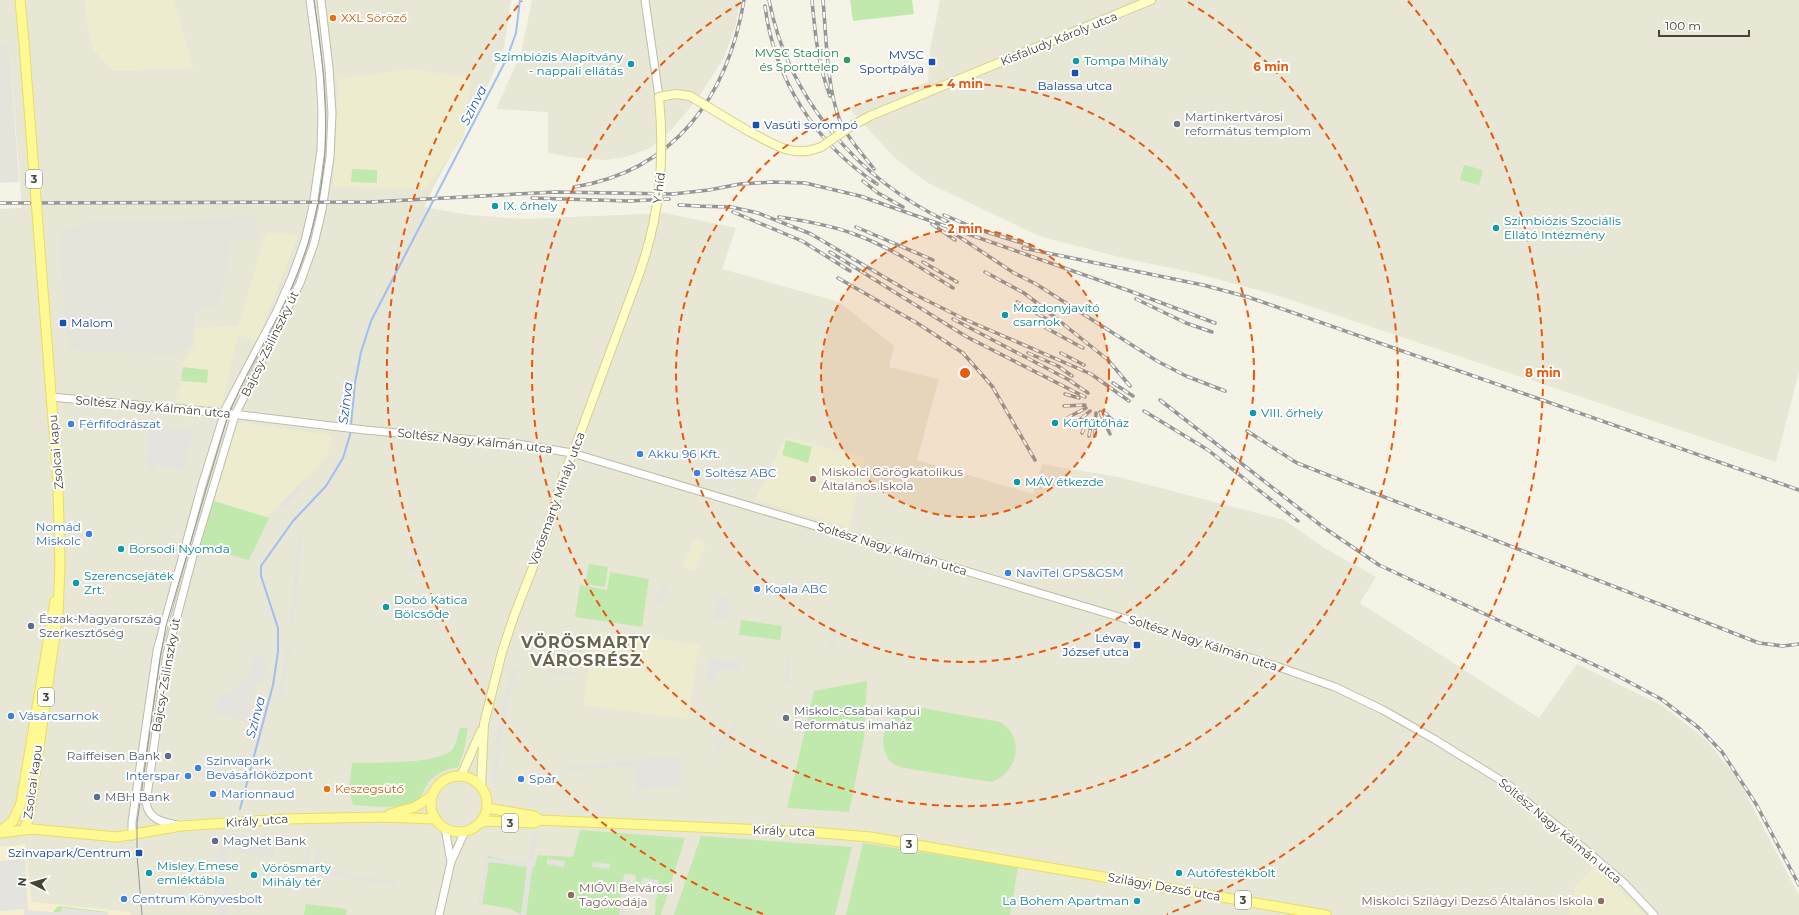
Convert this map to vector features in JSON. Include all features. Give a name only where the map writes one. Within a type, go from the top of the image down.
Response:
[{"type":"main road","name":"Zsolcai kapu","points":[[20,0],[61,539],[58,613],[29,818],[24,830]]},
{"type":"main road","name":"Kisfaludy Károly utca","points":[[659,97],[676,94],[690,96],[748,131],[784,149],[797,152],[806,152],[821,147],[850,127],[870,116],[1151,0]]},
{"type":"main road","name":"Y-híd","points":[[638,276],[651,234],[660,189],[662,155],[659,97]]},
{"type":"main road","name":"Vörösmarty Mihály utca","points":[[461,776],[484,724],[502,652],[517,609],[548,531],[562,479],[638,276]]},
{"type":"main road","name":"Zsolcai kapu","points":[[24,830],[20,819],[24,783],[52,612],[58,588]]},
{"type":"main road","name":"Vörösmarty Mihály utca","points":[[482,787],[484,724]]},
{"type":"main road","points":[[465,831],[454,832],[445,828],[436,819],[432,810],[432,796],[434,790],[443,781],[461,776],[472,779],[482,787]]},
{"type":"main road","name":"3","points":[[465,831],[480,823],[487,808],[487,800],[482,787]]},
{"type":"main road","name":"Király utca","points":[[383,817],[415,807],[432,796]]},
{"type":"main road","points":[[0,832],[10,825],[22,803]]},
{"type":"main road","name":"Király utca","points":[[487,808],[534,816],[540,820],[830,833],[870,837],[1026,863]]},
{"type":"main road","name":"Király utca","points":[[24,830],[110,837],[132,836],[181,826],[291,819],[383,817],[436,819]]},
{"type":"main road","name":"Király utca","points":[[480,823],[488,821],[534,824],[540,820]]},
{"type":"main road","points":[[10,825],[24,830]]},
{"type":"main road","points":[[0,832],[24,830]]},
{"type":"main road","name":"Szilágyi Dezső utca","points":[[1026,863],[1326,915]]},
{"type":"street","name":"Bajcsy-Zsilinszky út","points":[[132,836],[133,816],[160,637],[202,485],[224,413],[276,313],[289,284],[305,241],[313,206],[319,171],[322,117],[320,76],[310,0]]},
{"type":"street","name":"Bajcsy-Zsilinszky út","points":[[181,826],[164,822],[153,817],[147,809],[146,796],[167,654],[173,627],[235,415],[300,283],[314,244],[322,210],[330,157],[332,113],[329,68],[321,0]]},
{"type":"street","name":"Y-híd","points":[[646,0],[659,97]]},
{"type":"street","name":"Soltész Nagy Kálmán utca","points":[[51,397],[224,413],[346,428],[518,444],[572,453],[1136,622],[1276,666],[1335,687],[1383,710],[1510,786],[1523,799],[1561,829],[1625,884],[1654,915]]},
{"type":"street","points":[[445,828],[451,862]]},
{"type":"street","points":[[439,915],[451,862],[465,831]]},
{"type":"shaded area","points":[[0,0],[85,0],[87,25],[95,50],[111,70],[193,68],[173,0],[511,0],[504,48],[483,96],[424,207],[469,215],[524,219],[665,213],[736,228],[722,269],[839,302],[894,346],[889,367],[939,379],[917,460],[1033,494],[1042,464],[1118,477],[1284,520],[1326,549],[1376,577],[1360,603],[1539,718],[1577,664],[1663,706],[1706,740],[1738,779],[1799,896],[1799,915],[0,915],[0,209],[22,208],[9,43],[0,44]],"holes":[[[87,222],[232,241],[221,305],[196,311],[192,347]]]},
{"type":"shaded area","points":[[85,0],[173,0],[193,68],[111,70],[96,51],[87,25]]},
{"type":"shaded area","points":[[532,0],[740,0],[735,28],[723,59],[698,98],[672,129],[650,148],[626,157],[605,160],[578,158],[548,153],[548,112],[496,109],[521,54]]},
{"type":"shaded area","points":[[940,0],[1799,0],[1799,371],[1776,462],[1279,296],[1195,273],[1123,258],[1039,236],[926,182],[895,158],[849,108],[928,82],[930,50]]},
{"type":"shaded area","points":[[9,43],[19,182],[0,183],[0,44]]},
{"type":"shaded area","points":[[412,69],[471,78],[464,137],[426,188],[333,187],[339,79]]},
{"type":"shaded area","points":[[256,217],[258,239],[232,241],[221,305],[196,311],[192,346],[172,354],[68,350],[59,234],[87,222]]},
{"type":"shaded area","points":[[266,233],[298,235],[257,341],[238,335],[222,404],[218,407],[176,402],[177,390],[180,390],[183,362],[195,344],[194,328],[238,326]]},
{"type":"shaded area","points":[[235,422],[331,435],[329,451],[326,457],[267,517],[211,500]]},
{"type":"shaded area","points":[[150,427],[194,431],[182,471],[156,464],[154,471],[146,470]]},
{"type":"shaded area","name":"Miskolci Görögkatolikus Általános Iskola","points":[[786,437],[865,458],[849,528],[755,500]]},
{"type":"shaded area","points":[[299,485],[302,489],[283,508],[279,504]]},
{"type":"shaded area","points":[[694,538],[706,543],[695,571],[683,567]]},
{"type":"shaded area","points":[[298,539],[302,540],[293,625],[290,625]]},
{"type":"shaded area","points":[[413,540],[419,541],[416,571],[410,571]]},
{"type":"shaded area","points":[[661,585],[668,589],[660,606],[653,603]]},
{"type":"shaded area","points":[[717,597],[729,598],[727,621],[714,619]]},
{"type":"shaded area","points":[[834,626],[838,627],[834,648],[830,647]]},
{"type":"shaded area","points":[[594,631],[699,644],[688,719],[583,705]]},
{"type":"shaded area","points":[[286,648],[290,648],[282,699],[278,699]]},
{"type":"shaded area","points":[[255,652],[267,663],[261,683],[257,683],[248,722],[214,713],[218,698],[247,680]]},
{"type":"shaded area","points":[[787,657],[791,658],[788,684],[784,683]]},
{"type":"shaded area","points":[[709,658],[740,663],[739,671],[717,668],[714,682],[706,680]]},
{"type":"shaded area","points":[[513,668],[517,669],[508,702],[500,747],[495,746],[503,701]]},
{"type":"shaded area","points":[[548,669],[577,674],[577,677],[548,672]]},
{"type":"shaded area","points":[[735,723],[737,725],[716,754],[713,752]]},
{"type":"shaded area","points":[[495,755],[499,756],[495,782],[491,782]]},
{"type":"shaded area","points":[[678,756],[681,786],[636,790],[634,765],[564,771],[563,767]]},
{"type":"shaded area","points":[[231,833],[266,840],[274,849],[274,857],[238,852],[239,845],[231,848],[225,857],[226,873],[223,873],[222,883],[230,884],[227,915],[218,915],[219,909],[214,908],[214,900],[218,900],[218,893],[214,893],[214,871],[221,841],[225,836]]},
{"type":"shaded area","points":[[532,834],[537,835],[526,915],[521,915],[527,867],[489,862],[482,906],[478,905],[486,857],[528,863]]},
{"type":"shaded area","points":[[25,844],[32,902],[131,912],[130,915],[0,915],[0,847]]},
{"type":"shaded area","points":[[317,848],[321,848],[319,864],[315,864]]},
{"type":"shaded area","points":[[306,850],[310,851],[307,875],[303,875]]},
{"type":"shaded area","points":[[25,859],[28,910],[61,913],[62,908],[108,913],[108,915],[24,915],[24,909],[0,911],[0,861]]},
{"type":"shaded area","points":[[547,859],[565,861],[564,867],[547,864]]},
{"type":"shaded area","points":[[593,862],[610,864],[609,869],[592,867]]},
{"type":"shaded area","name":"Miskolci Szilágyi Dezső Általános Iskola","points":[[1594,867],[1646,915],[1569,915],[1575,886]]},
{"type":"shaded area","points":[[323,870],[396,882],[396,886],[323,874]]},
{"type":"shaded area","points":[[626,878],[630,878],[624,915],[620,915]]},
{"type":"shaded area","points":[[642,878],[659,880],[658,886],[641,884]]},
{"type":"shaded area","points":[[641,890],[658,892],[657,898],[640,896]]},
{"type":"shaded area","points":[[636,898],[639,898],[636,915],[633,915]]},
{"type":"green space","points":[[850,0],[912,0],[914,14],[853,21]]},
{"type":"green space","points":[[1464,165],[1483,170],[1479,185],[1460,180]]},
{"type":"green space","points":[[352,169],[377,170],[377,183],[351,182]]},
{"type":"green space","points":[[183,367],[208,370],[207,383],[181,381]]},
{"type":"green space","points":[[786,440],[812,447],[808,463],[782,455]]},
{"type":"green space","points":[[211,500],[269,518],[249,560],[198,546]]},
{"type":"green space","points":[[589,564],[608,567],[605,587],[585,584]]},
{"type":"green space","points":[[610,572],[649,579],[642,627],[575,617],[580,585],[607,590]]},
{"type":"green space","points":[[741,620],[782,626],[780,640],[739,635]]},
{"type":"green space","points":[[867,681],[864,739],[849,812],[787,808],[814,691]]},
{"type":"green space","points":[[911,706],[1000,722],[1013,736],[1016,745],[1013,763],[1007,771],[991,782],[904,768],[893,764],[886,755],[884,747],[886,729],[896,714]]},
{"type":"green space","points":[[460,728],[468,728],[464,750],[458,767],[443,771],[431,779],[421,797],[417,801],[403,806],[377,807],[353,805],[349,790],[352,763],[405,762],[434,758],[446,754],[453,749]]},
{"type":"green space","points":[[580,830],[685,838],[661,915],[655,915],[656,894],[637,892],[635,875],[624,874],[619,915],[521,915],[511,909],[478,903],[488,856],[534,867],[538,855],[573,857]]},
{"type":"green space","points":[[701,836],[852,847],[835,915],[674,915]]},
{"type":"green space","points":[[863,843],[1018,867],[1010,915],[846,915]]},
{"type":"green space","points":[[306,904],[347,909],[346,915],[304,915]]},
{"type":"green space","points":[[58,906],[108,913],[63,908],[62,913],[53,912]]},
{"type":"waterway","name":"Szinva","points":[[240,809],[273,685],[278,652],[278,628],[261,576],[261,566],[293,521],[326,486],[343,458],[350,435],[355,383],[361,352],[371,321],[507,58],[516,33],[520,0]]},
{"type":"tram line","points":[[142,915],[137,855],[137,824],[166,626],[226,422],[249,371],[275,322],[300,268],[314,222],[319,199],[323,175],[326,128],[322,66],[314,0]]},
{"type":"railway","points":[[574,187],[610,178],[641,165],[668,146],[691,124],[710,97],[725,67],[736,35],[744,0]]},
{"type":"railway","points":[[769,0],[778,36],[792,70],[810,102],[832,132],[857,159],[885,183],[915,204],[948,222]]},
{"type":"railway","points":[[812,0],[820,61],[830,96]]},
{"type":"railway","points":[[823,0],[829,76],[835,105],[839,118],[846,132],[874,169]]},
{"type":"railway","points":[[765,6],[770,33],[778,59],[788,84],[802,107],[817,129],[835,150],[855,168],[877,184]]},
{"type":"railway","points":[[863,181],[878,193],[903,207]]},
{"type":"railway","points":[[0,203],[371,202],[555,192],[673,194],[709,190],[740,184],[773,182],[805,183],[860,196],[1127,290],[1215,323]]},
{"type":"railway","points":[[532,198],[629,201],[669,199]]},
{"type":"railway","points":[[679,205],[699,206]]},
{"type":"railway","points":[[694,206],[731,207],[758,213],[811,234],[908,291],[964,319],[1091,374],[1129,401]]},
{"type":"railway","points":[[733,212],[802,241],[850,271]]},
{"type":"railway","points":[[944,215],[977,229],[1031,246]]},
{"type":"railway","points":[[779,217],[826,226],[867,239],[905,258],[953,288]]},
{"type":"railway","points":[[932,224],[955,240]]},
{"type":"railway","points":[[856,227],[933,260]]},
{"type":"railway","points":[[952,232],[1014,273],[1036,284],[1157,361],[1186,376],[1225,391]]},
{"type":"railway","points":[[1023,248],[1203,285],[1248,297],[1799,490]]},
{"type":"railway","points":[[830,252],[967,337],[1085,397]]},
{"type":"railway","points":[[923,262],[957,282]]},
{"type":"railway","points":[[985,272],[1024,293],[1037,303],[1108,360],[1130,386]]},
{"type":"railway","points":[[838,278],[917,323],[963,353],[992,386],[1035,460]]},
{"type":"railway","points":[[1136,299],[1186,323],[1212,332]]},
{"type":"railway","points":[[1017,302],[1057,325]]},
{"type":"railway","points":[[953,319],[1069,380],[1088,393]]},
{"type":"railway","points":[[1046,328],[1083,348]]},
{"type":"railway","points":[[1028,353],[1058,366],[1072,376]]},
{"type":"railway","points":[[1061,353],[1084,365]]},
{"type":"railway","points":[[1113,383],[1133,396]]},
{"type":"railway","points":[[1065,394],[1079,398]]},
{"type":"railway","points":[[1160,400],[1323,527],[1379,565],[1614,674],[1661,699],[1699,728],[1722,752],[1756,804],[1799,885]]},
{"type":"railway","points":[[1064,406],[1085,405]]},
{"type":"railway","points":[[1067,418],[1086,408]]},
{"type":"railway","points":[[1073,426],[1090,411]]},
{"type":"railway","points":[[1103,411],[1120,427]]},
{"type":"railway","points":[[1144,411],[1208,450],[1298,521]]},
{"type":"railway","points":[[1100,412],[1110,434]]},
{"type":"railway","points":[[1095,436],[1096,413]]},
{"type":"railway","points":[[1082,433],[1088,420]]},
{"type":"railway","points":[[1089,436],[1092,421]]},
{"type":"railway","points":[[1247,431],[1297,463],[1759,643],[1783,646],[1799,644]]},
{"type":"place","name":"XXL Söröző","points":[[333,18]]},
{"type":"place","name":"MVSC Stadion és Sporttelep","points":[[847,60]]},
{"type":"place","name":"Tompa Mihály","points":[[1076,61]]},
{"type":"place","name":"MVSC Sportpálya","points":[[932,62]]},
{"type":"place","name":"Szimbiózis Alapítvány - nappali ellátás","points":[[631,64]]},
{"type":"place","name":"Balassa utca","points":[[1075,73]]},
{"type":"place","name":"Martinkertvárosi református templom","points":[[1177,124]]},
{"type":"place","name":"Vasúti sorompó","points":[[756,125]]},
{"type":"place","name":"IX. őrhely","points":[[495,206]]},
{"type":"place","name":"Szimbiózis Szociális Ellátó Intézmény","points":[[1496,228]]},
{"type":"place","name":"Mozdonyjavító csarnok","points":[[1005,315]]},
{"type":"place","name":"Malom","points":[[63,323]]},
{"type":"place","name":"VIII. őrhely","points":[[1253,413]]},
{"type":"place","name":"Körfűtőház","points":[[1055,423]]},
{"type":"place","name":"Férfifodrászat","points":[[71,424]]},
{"type":"place","name":"Akku 96 Kft.","points":[[640,454]]},
{"type":"place","name":"Soltész ABC","points":[[697,473]]},
{"type":"place","name":"Miskolci Görögkatolikus Általános Iskola","points":[[813,479]]},
{"type":"place","name":"MÁV étkezde","points":[[1017,482]]},
{"type":"place","name":"Nomád Miskolc","points":[[89,534]]},
{"type":"place","name":"Borsodi Nyomda","points":[[121,549]]},
{"type":"place","name":"NaviTel GPS&GSM","points":[[1008,573]]},
{"type":"place","name":"Szerencsejáték Zrt.","points":[[76,583]]},
{"type":"place","name":"Koala ABC","points":[[757,589]]},
{"type":"place","name":"Dobó Katica Bölcsőde","points":[[386,607]]},
{"type":"place","name":"Észak-Magyarország Szerkesztőség","points":[[31,626]]},
{"type":"place","name":"Lévay József utca","points":[[1137,645]]},
{"type":"place","name":"Vásárcsarnok","points":[[11,716]]},
{"type":"place","name":"Miskolc-Csabai kapui Református imaház","points":[[786,718]]},
{"type":"place","name":"Raiffeisen Bank","points":[[168,756]]},
{"type":"place","name":"Szinvapark Bevásárlóközpont","points":[[198,768]]},
{"type":"place","name":"Interspar","points":[[188,776]]},
{"type":"place","name":"Spar","points":[[521,779]]},
{"type":"place","name":"Keszegsütő","points":[[327,789]]},
{"type":"place","name":"Marionnaud","points":[[213,794]]},
{"type":"place","name":"MBH Bank","points":[[97,797]]},
{"type":"place","name":"MagNet Bank","points":[[215,841]]},
{"type":"place","name":"Szinvapark/Centrum","points":[[139,853]]},
{"type":"place","name":"Misley Emese emléktábla","points":[[149,873]]},
{"type":"place","name":"Autófestékbolt","points":[[1179,873]]},
{"type":"place","name":"Vörösmarty Mihály tér","points":[[254,875]]},
{"type":"place","name":"MIÓVI Belvárosi Tagóvodája","points":[[571,895]]},
{"type":"place","name":"Centrum Könyvesbolt","points":[[124,899]]},
{"type":"place","name":"La Bohem Apartman","points":[[1137,901]]},
{"type":"place","name":"Miskolci Szilágyi Dezső Általános Iskola","points":[[1601,901]]},
{"type":"district","name":"VÖRÖSMARTY VÁROSRÉSZ","points":[[586,651]]}]
